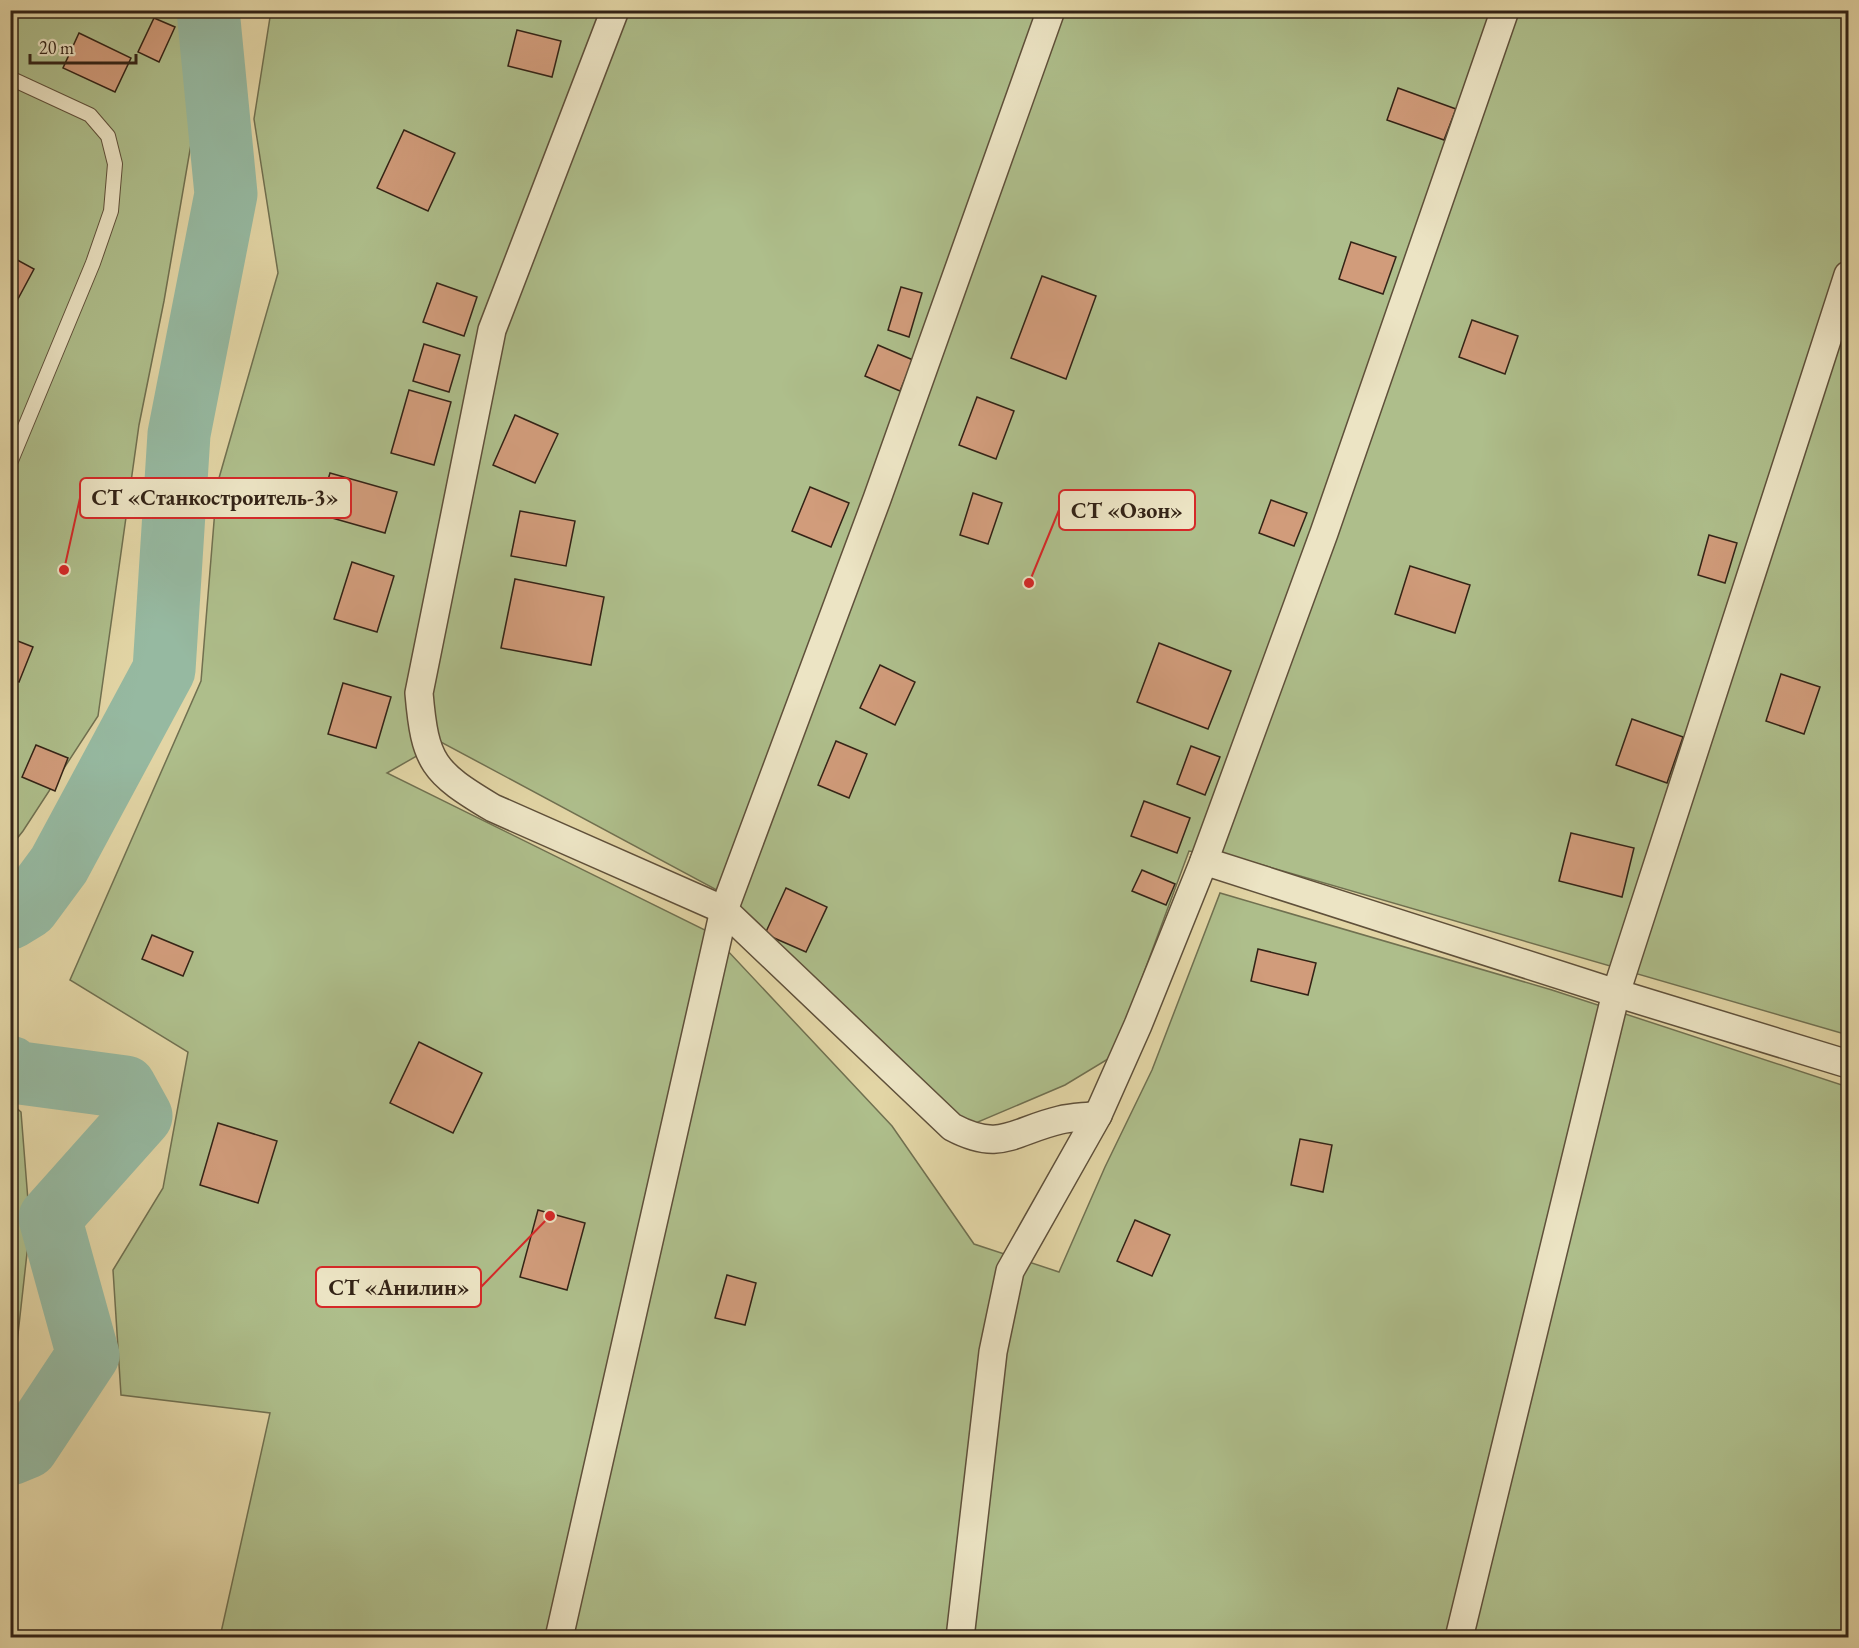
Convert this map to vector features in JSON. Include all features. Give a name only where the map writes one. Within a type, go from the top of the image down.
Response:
[{"type":"street","points":[[615,10],[492,330],[419,693],[423,738],[437,767],[459,787],[493,808],[724,910],[952,1127],[975,1140],[1001,1140],[1061,1120],[1098,1115]]},
{"type":"street","points":[[559,1638],[724,910],[881,488],[1051,10]]},
{"type":"street","points":[[960,1638],[993,1352],[1010,1271],[1098,1115],[1138,1025],[1204,861],[1324,533],[1505,10]]},
{"type":"street","points":[[1459,1638],[1616,993],[1841,321],[1848,275]]},
{"type":"street","points":[[1204,861],[1616,993],[1848,1064]]},
{"type":"lane","points":[[10,78],[90,115],[108,136],[115,164],[111,211],[93,263],[10,463]]},
{"type":"green space","points":[[11,11],[181,11],[195,121],[164,301],[139,425],[98,716],[11,846]]},
{"type":"green space","points":[[271,11],[1848,11],[1848,1035],[1245,860],[1189,851],[1113,1056],[1065,1085],[971,1125],[909,1088],[730,897],[441,742],[387,773],[711,933],[892,1126],[974,1244],[1059,1272],[1105,1167],[1152,1070],[1220,893],[1552,990],[1848,1087],[1848,1637],[220,1637],[270,1413],[121,1395],[113,1270],[163,1188],[188,1052],[70,980],[201,681],[217,485],[278,273],[254,119]]},
{"type":"green space","points":[[11,1103],[21,1112],[30,1226],[15,1361],[11,1367]]},
{"type":"building","points":[[154,18],[175,27],[159,62],[138,52]]},
{"type":"building","points":[[517,30],[561,41],[552,77],[508,66]]},
{"type":"building","points":[[79,33],[131,58],[115,92],[63,68]]},
{"type":"building","points":[[1398,88],[1456,109],[1444,140],[1387,120]]},
{"type":"building","points":[[404,130],[455,153],[428,211],[377,188]]},
{"type":"building","points":[[1351,242],[1396,257],[1383,294],[1339,279]]},
{"type":"building","points":[[10,256],[34,269],[12,310],[10,309]]},
{"type":"building","points":[[1042,276],[1096,296],[1066,379],[1011,358]]},
{"type":"building","points":[[437,283],[477,297],[464,336],[423,322]]},
{"type":"building","points":[[901,287],[922,293],[909,337],[888,330]]},
{"type":"building","points":[[1472,320],[1518,336],[1505,374],[1459,357]]},
{"type":"building","points":[[424,344],[460,355],[449,392],[413,381]]},
{"type":"building","points":[[878,345],[913,360],[900,391],[865,376]]},
{"type":"building","points":[[409,390],[451,402],[434,465],[391,453]]},
{"type":"building","points":[[977,397],[1014,411],[996,459],[959,445]]},
{"type":"building","points":[[515,415],[558,434],[535,483],[493,465]]},
{"type":"building","points":[[330,473],[397,492],[385,533],[318,514]]},
{"type":"building","points":[[810,487],[849,503],[831,547],[792,531]]},
{"type":"building","points":[[973,493],[1002,503],[988,544],[960,535]]},
{"type":"building","points":[[1271,500],[1307,513],[1294,546],[1259,533]]},
{"type":"building","points":[[520,511],[575,521],[566,566],[511,556]]},
{"type":"building","points":[[1709,535],[1737,543],[1725,583],[1698,575]]},
{"type":"building","points":[[352,562],[394,576],[377,632],[334,619]]},
{"type":"building","points":[[1410,566],[1470,585],[1455,633],[1395,614]]},
{"type":"building","points":[[515,579],[604,597],[591,665],[501,648]]},
{"type":"building","points":[[10,638],[33,647],[19,682],[10,678]]},
{"type":"building","points":[[1159,643],[1231,671],[1208,729],[1137,702]]},
{"type":"building","points":[[880,665],[915,682],[895,725],[860,708]]},
{"type":"building","points":[[1781,674],[1820,687],[1804,734],[1766,721]]},
{"type":"building","points":[[343,683],[391,697],[376,748],[328,734]]},
{"type":"building","points":[[1632,719],[1683,737],[1667,783],[1616,765]]},
{"type":"building","points":[[836,741],[867,754],[849,798],[818,785]]},
{"type":"building","points":[[36,745],[68,758],[55,791],[22,777]]},
{"type":"building","points":[[1191,746],[1220,757],[1205,795],[1177,784]]},
{"type":"building","points":[[1144,801],[1190,818],[1177,853],[1131,836]]},
{"type":"building","points":[[1571,833],[1634,848],[1622,897],[1559,881]]},
{"type":"building","points":[[1142,870],[1175,884],[1166,905],[1132,891]]},
{"type":"building","points":[[786,888],[827,907],[806,952],[765,934]]},
{"type":"building","points":[[152,935],[193,952],[183,976],[142,959]]},
{"type":"building","points":[[1258,949],[1316,963],[1308,995],[1251,981]]},
{"type":"building","points":[[419,1042],[482,1073],[453,1133],[390,1103]]},
{"type":"building","points":[[218,1123],[277,1141],[258,1203],[200,1185]]},
{"type":"building","points":[[1300,1139],[1332,1145],[1323,1192],[1291,1185]]},
{"type":"building","points":[[538,1210],[585,1223],[567,1290],[520,1277]]},
{"type":"building","points":[[1135,1220],[1170,1235],[1152,1276],[1117,1261]]},
{"type":"building","points":[[727,1275],[756,1283],[745,1325],[715,1318]]},
{"type":"waterway","points":[[10,918],[28,907],[59,865],[164,670],[179,434],[226,194],[208,10]]},
{"type":"waterway","points":[[10,1067],[13,1072],[125,1087],[141,1116],[50,1218],[88,1355],[27,1447],[10,1454]]},
{"type":"place","name":"СТ «Станкостроитель-3»","points":[[64,570]]},
{"type":"place","name":"СТ «Озон»","points":[[1029,583]]},
{"type":"place","name":"СТ «Анилин»","points":[[550,1216]]}]
